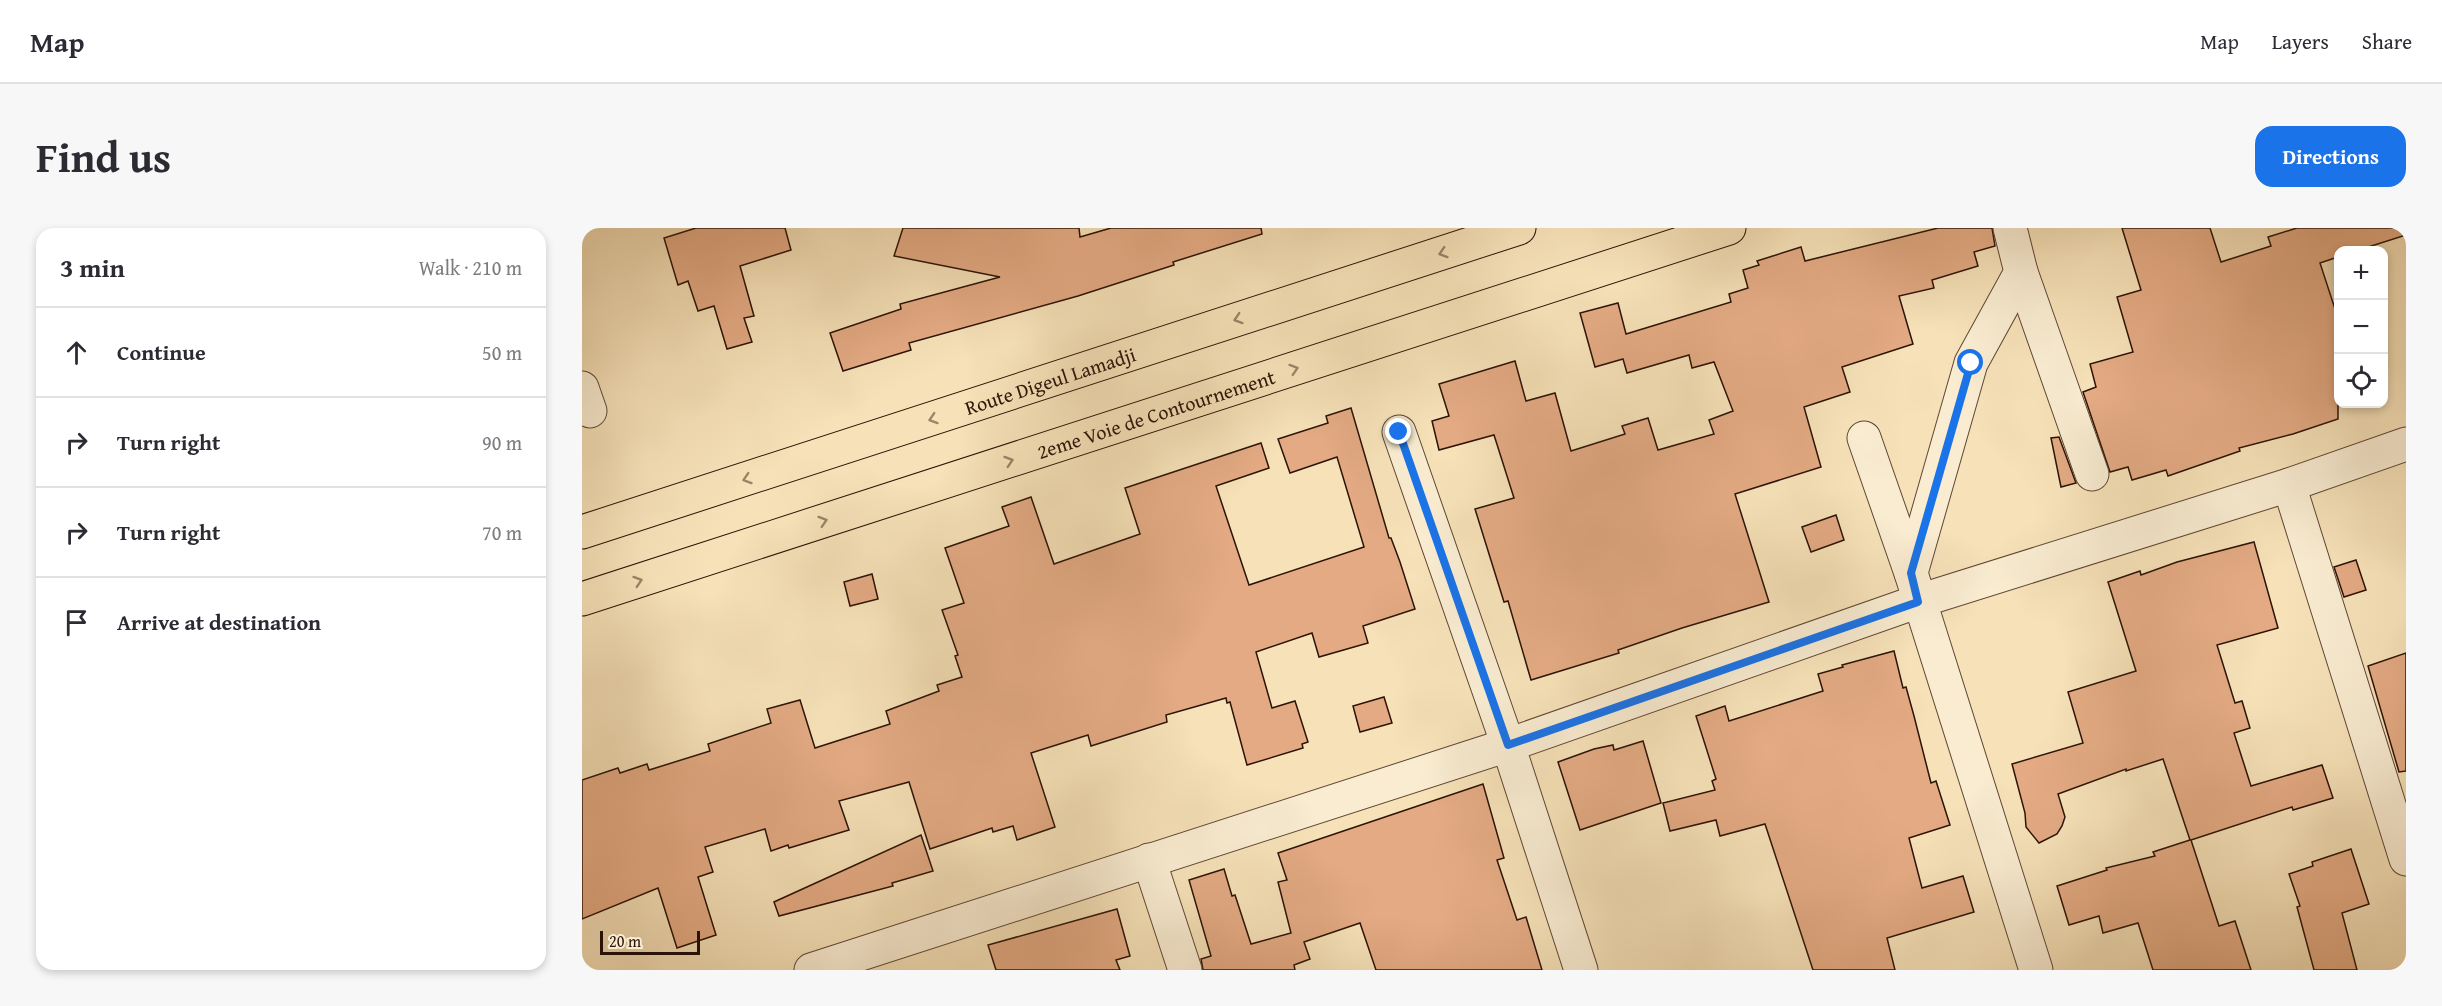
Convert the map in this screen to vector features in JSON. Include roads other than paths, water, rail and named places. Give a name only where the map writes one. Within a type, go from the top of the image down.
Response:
[{"type":"main road","name":"Route Digeul Lamadji","points":[[582,532],[1519,228]]},
{"type":"main road","name":"2eme Voie de Contournement","points":[[582,599],[1730,228]]},
{"type":"street","points":[[2010,228],[2021,272],[2092,474]]},
{"type":"street","points":[[1915,587],[1971,363],[2021,272]]},
{"type":"street","points":[[1399,432],[1508,745],[1581,970]]},
{"type":"street","points":[[1864,438],[1915,587],[2036,970]]},
{"type":"street","points":[[811,970],[856,963],[1149,860],[1508,745],[1915,587],[2289,485],[2406,444]]},
{"type":"street","points":[[2289,485],[2406,859]]},
{"type":"street","points":[[1149,860],[1185,970]]}]
